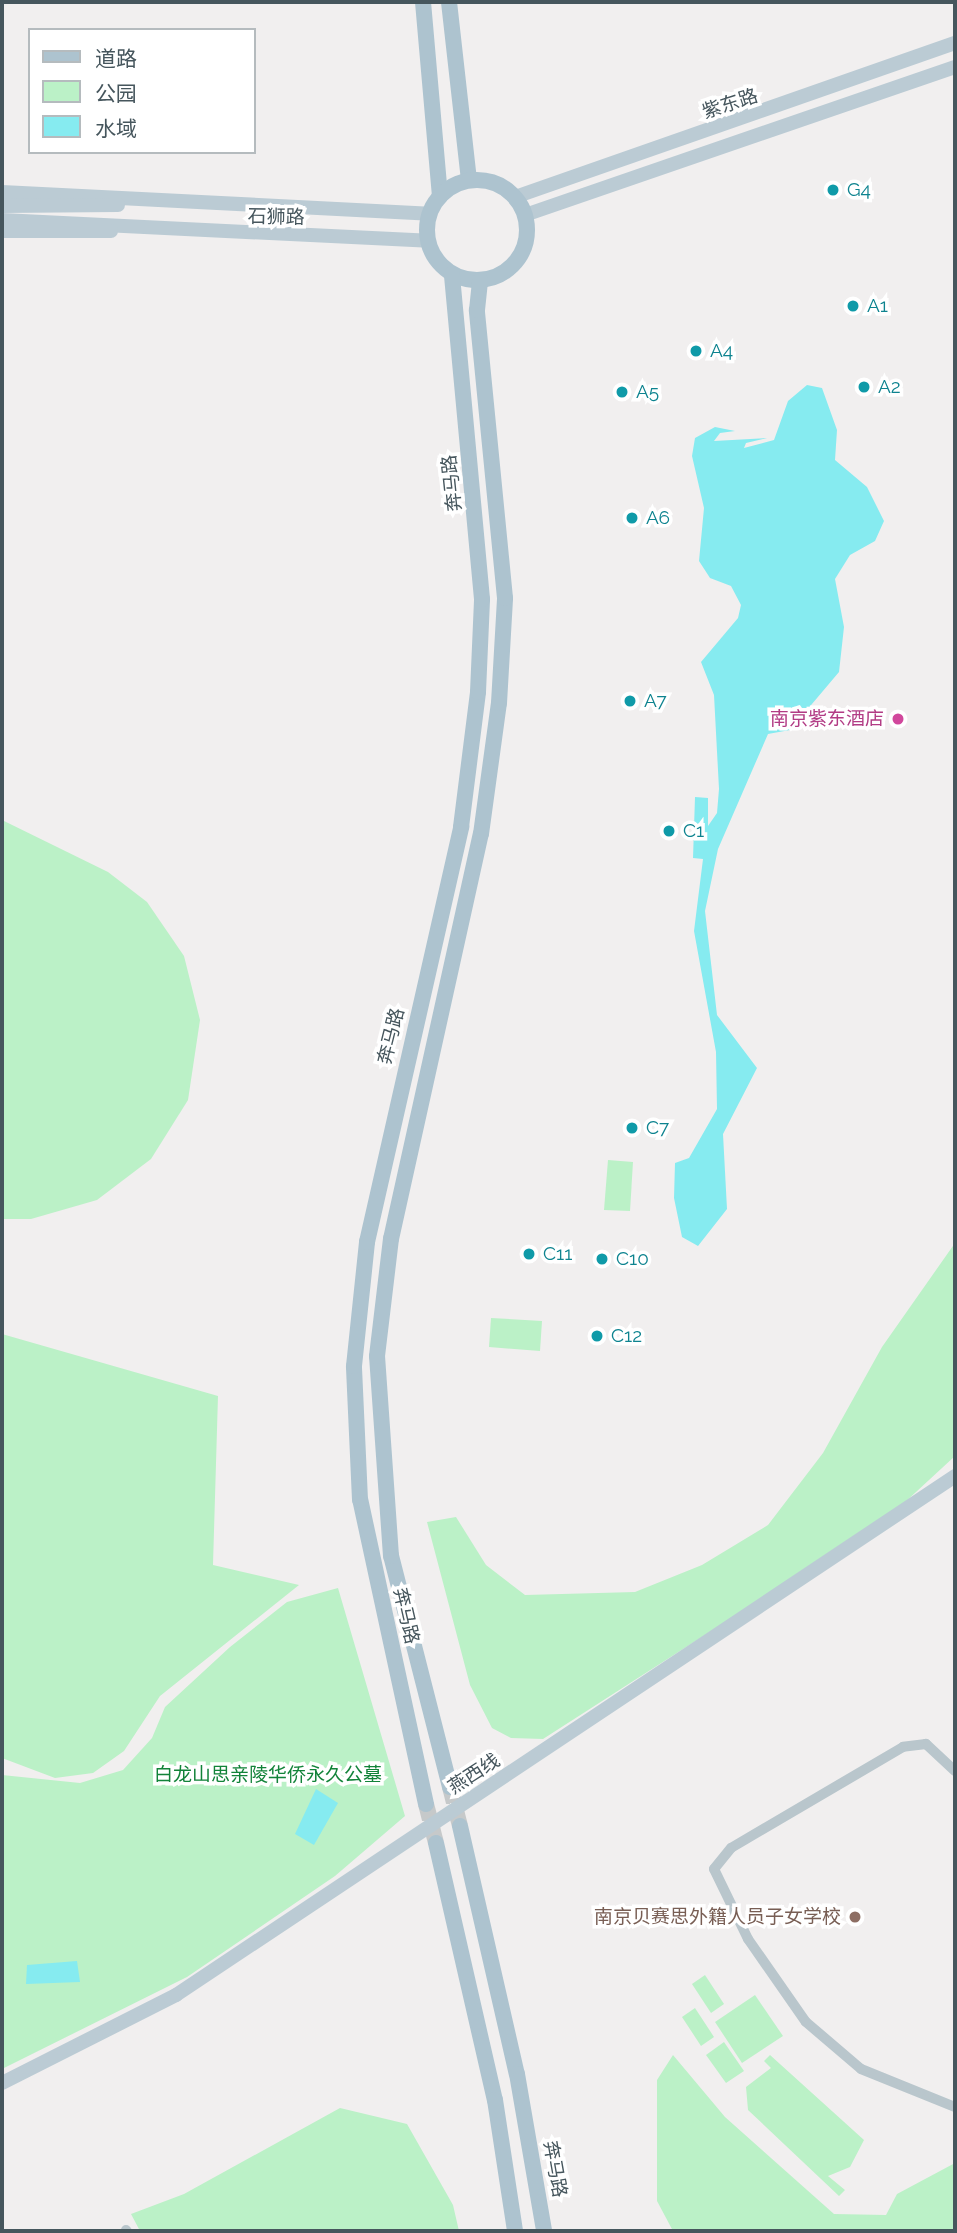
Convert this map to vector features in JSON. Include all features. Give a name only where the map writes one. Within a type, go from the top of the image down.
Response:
[{"type":"main road","points":[[423,2],[440,196]]},
{"type":"main road","points":[[449,2],[469,180]]},
{"type":"main road","name":"紫东路","points":[[515,197],[955,43]]},
{"type":"main road","name":"紫东路","points":[[525,215],[955,67]]},
{"type":"main road","points":[[469,180],[488,181],[515,197],[525,215],[527,233],[513,264],[480,280],[452,274],[428,241],[429,214],[440,196],[469,180]]},
{"type":"main road","name":"石狮路","points":[[2,192],[90,195],[130,204]]},
{"type":"main road","name":"石狮路","points":[[2,206],[130,204],[429,214]]},
{"type":"main road","name":"石狮路","points":[[2,220],[123,229],[428,241]]},
{"type":"main road","name":"石狮路","points":[[2,231],[90,234],[123,229]]},
{"type":"main road","name":"奔马路","points":[[426,1804],[360,1500],[354,1366],[367,1242],[461,827],[478,692],[481,587],[452,274]]},
{"type":"main road","name":"奔马路","points":[[450,1787],[391,1556],[377,1356],[391,1239],[481,834],[499,703],[505,598],[477,310],[480,280]]},
{"type":"main road","name":"燕西线","points":[[2,2082],[186,1988],[955,1476]]},
{"type":"main road","name":"奔马路","points":[[460,1826],[517,2074],[544,2231]]},
{"type":"main road","points":[[436,1843],[495,2099],[515,2231]]},
{"type":"street","points":[[955,1771],[926,1744],[903,1747],[732,1849],[714,1869],[748,1939],[806,2022],[861,2069],[897,2089],[955,2107]]},
{"type":"green space","points":[[2,820],[108,872],[147,902],[184,956],[200,1020],[188,1100],[151,1159],[97,1200],[31,1219],[2,1219]]},
{"type":"green space","points":[[608,1160],[633,1162],[630,1211],[604,1210]]},
{"type":"green space","points":[[955,1243],[955,1456],[890,1516],[543,1739],[511,1738],[492,1728],[470,1685],[427,1522],[456,1517],[486,1565],[525,1595],[635,1592],[702,1565],[768,1525],[823,1453],[882,1347]]},
{"type":"green space","points":[[491,1318],[542,1321],[540,1351],[489,1347]]},
{"type":"green space","points":[[2,1334],[218,1396],[213,1565],[299,1585],[160,1696],[124,1751],[93,1773],[55,1778],[2,1758]]},
{"type":"green space","name":"白龙山思亲陵华侨永久公墓","points":[[338,1588],[405,1816],[335,1876],[187,1977],[2,2069],[2,1775],[80,1783],[123,1770],[152,1738],[165,1707],[230,1647],[287,1602]]},
{"type":"green space","points":[[705,1975],[724,2004],[711,2013],[692,1984]]},
{"type":"green space","points":[[755,1995],[783,2036],[742,2063],[715,2022]]},
{"type":"green space","points":[[695,2008],[714,2037],[701,2046],[682,2017]]},
{"type":"green space","points":[[724,2042],[744,2071],[726,2083],[706,2055]]},
{"type":"green space","points":[[673,2055],[725,2117],[834,2214],[886,2215],[897,2194],[955,2163],[955,2231],[673,2231],[657,2201],[657,2080]]},
{"type":"green space","points":[[770,2055],[864,2140],[850,2167],[828,2176],[845,2190],[839,2196],[748,2110],[746,2087],[771,2068],[764,2061]]},
{"type":"green space","points":[[340,2108],[407,2124],[453,2205],[459,2231],[140,2231],[131,2214],[184,2194]]},
{"type":"water","points":[[807,385],[822,388],[837,430],[835,460],[867,487],[884,521],[875,541],[850,555],[835,579],[844,627],[839,672],[790,730],[768,734],[718,849],[705,911],[717,1015],[757,1068],[723,1134],[727,1209],[698,1246],[682,1237],[674,1198],[675,1163],[689,1158],[717,1109],[716,1052],[694,931],[703,859],[693,858],[695,797],[708,798],[708,826],[717,813],[719,789],[714,695],[701,662],[738,618],[741,605],[731,586],[710,578],[699,561],[704,508],[692,456],[695,438],[715,427],[735,431],[720,433],[714,441],[767,438],[746,443],[744,448],[774,440],[788,401]]},
{"type":"water","points":[[316,1789],[338,1803],[314,1845],[295,1834]]},
{"type":"water","points":[[77,1961],[80,1982],[26,1984],[27,1965]]},
{"type":"tunnel","points":[[450,1787],[460,1826]]},
{"type":"tunnel","points":[[426,1804],[436,1843]]},
{"type":"place","name":"G4","points":[[833,190]]},
{"type":"place","name":"A1","points":[[853,306]]},
{"type":"place","name":"A4","points":[[696,351]]},
{"type":"place","name":"A2","points":[[864,387]]},
{"type":"place","name":"A5","points":[[622,392]]},
{"type":"place","name":"A6","points":[[632,518]]},
{"type":"place","name":"A7","points":[[630,701]]},
{"type":"place","name":"南京紫东酒店","points":[[898,719]]},
{"type":"place","name":"C1","points":[[669,831]]},
{"type":"place","name":"C7","points":[[632,1128]]},
{"type":"place","name":"C11","points":[[529,1254]]},
{"type":"place","name":"C10","points":[[602,1259]]},
{"type":"place","name":"C12","points":[[597,1336]]},
{"type":"place","name":"南京贝赛思外籍人员子女学校","points":[[855,1917]]}]
